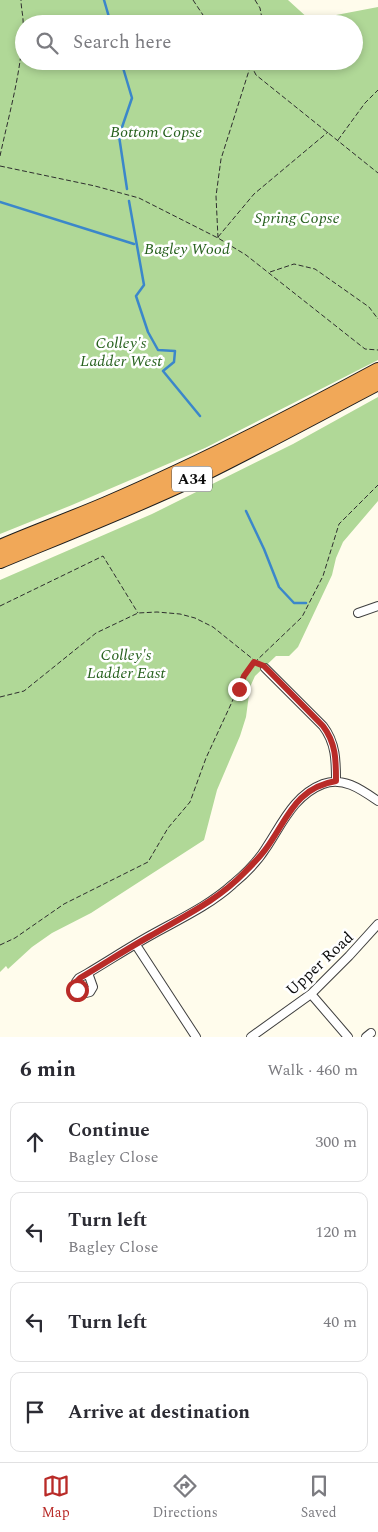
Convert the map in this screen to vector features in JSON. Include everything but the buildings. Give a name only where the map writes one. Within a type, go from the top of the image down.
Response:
[{"type":"highway","name":"A34","points":[[0,547],[104,505],[183,469],[258,433],[378,370]]},
{"type":"highway","name":"A34","points":[[0,561],[187,482],[378,383]]},
{"type":"street","points":[[358,613],[378,606]]},
{"type":"street","points":[[265,668],[330,735],[336,758],[336,781]]},
{"type":"street","points":[[88,973],[212,901],[232,885],[265,850],[289,811],[300,798],[314,788],[336,781],[346,783],[359,788],[378,801]]},
{"type":"street","name":"Upper Road","points":[[251,1037],[311,994],[378,924]]},
{"type":"street","points":[[136,945],[196,1037]]},
{"type":"street","points":[[311,994],[348,1037]]},
{"type":"path","points":[[20,0],[22,15]]},
{"type":"path","points":[[193,0],[203,15]]},
{"type":"path","points":[[255,0],[260,8],[261,15]]},
{"type":"path","points":[[0,156],[18,70]]},
{"type":"path","points":[[218,238],[216,196],[221,159],[249,70]]},
{"type":"path","points":[[254,70],[256,75],[378,173]]},
{"type":"path","points":[[338,140],[365,103],[378,90]]},
{"type":"path","points":[[218,238],[254,194],[328,132]]},
{"type":"path","points":[[0,166],[96,186],[139,198],[246,254],[365,349],[378,350]]},
{"type":"path","points":[[269,272],[294,264],[316,268],[368,307],[378,319]]},
{"type":"path","points":[[0,946],[15,938],[64,904],[148,862],[168,828],[190,802],[206,758],[244,676],[254,662],[302,617],[322,576],[339,524],[378,485]]},
{"type":"path","points":[[0,606],[103,556],[138,613]]},
{"type":"path","points":[[0,698],[24,691],[96,632],[138,613],[158,612],[180,614],[195,618],[213,627],[254,662],[265,668]]},
{"type":"green space","name":"Bagley Wood","points":[[0,0],[288,0],[304,15],[15,15],[15,70],[363,70],[363,15],[336,15],[378,7],[378,360],[205,448],[0,534]]},
{"type":"green space","name":"Colley's Ladder East","points":[[378,397],[378,501],[343,542],[336,558],[332,575],[298,647],[289,656],[276,656],[255,676],[250,687],[246,717],[217,790],[204,840],[91,913],[52,933],[32,947],[8,969],[6,966],[0,972],[0,580],[152,514],[293,444]]},
{"type":"waterway","points":[[104,0],[108,15]]},
{"type":"waterway","points":[[124,70],[132,98],[119,136],[127,189]]},
{"type":"waterway","points":[[129,201],[144,285],[136,296],[148,332],[158,350],[175,351],[174,362],[163,371],[200,416]]},
{"type":"waterway","points":[[0,202],[134,244]]},
{"type":"waterway","points":[[246,511],[279,587],[294,603],[306,603]]},
{"type":"route","points":[[77,990],[75,985],[77,980],[212,901],[232,885],[265,850],[289,811],[300,798],[314,788],[336,781],[336,758],[330,735],[264,666],[254,662],[244,676],[239,689]]},
{"type":"park label","name":"Bottom Copse","points":[[156,131]]},
{"type":"park label","name":"Spring Copse","points":[[297,217]]},
{"type":"park label","name":"Colley's Ladder West","points":[[121,351]]}]
